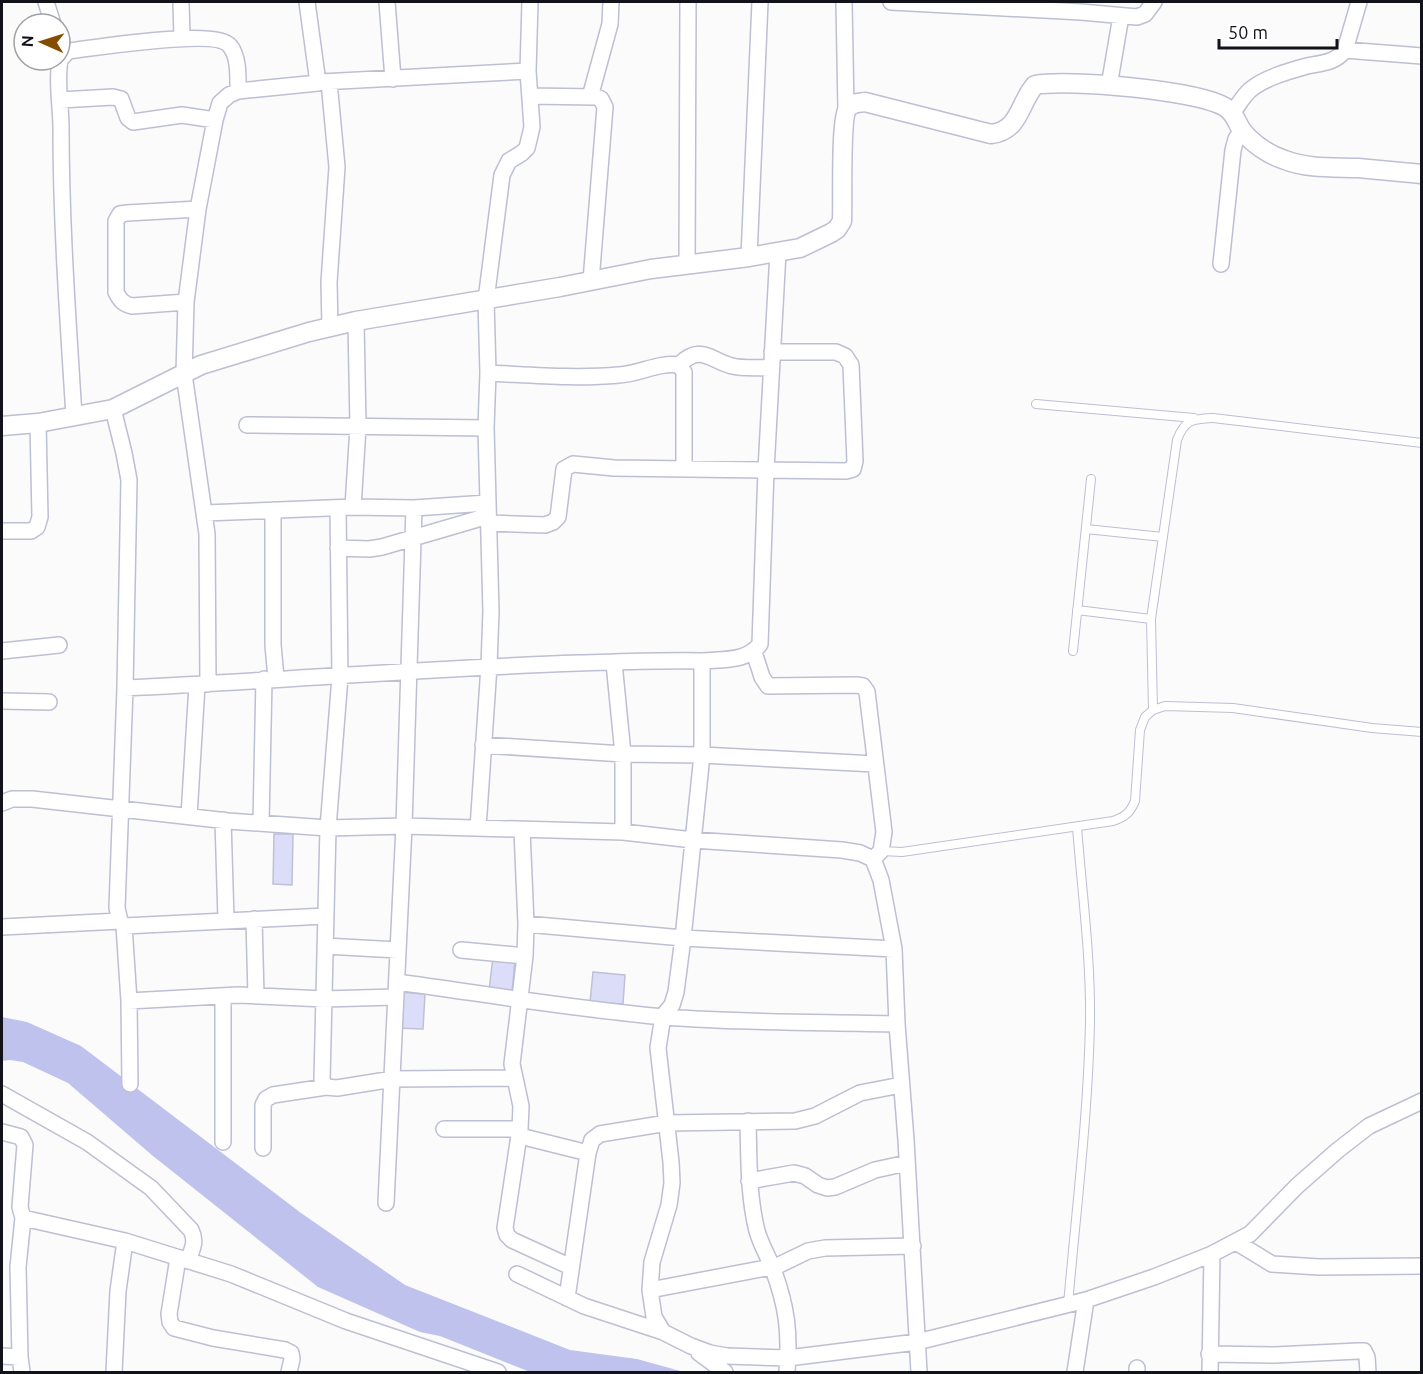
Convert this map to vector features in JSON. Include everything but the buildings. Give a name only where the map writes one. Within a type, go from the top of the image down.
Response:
[{"type":"street","points":[[181,2],[182,38]]},
{"type":"street","points":[[307,2],[337,166],[329,282],[330,328]]},
{"type":"street","points":[[387,2],[393,79]]},
{"type":"street","points":[[478,828],[491,611],[486,428],[488,373],[486,300],[502,175],[509,161],[522,153],[529,141],[532,127],[528,71],[530,2]]},
{"type":"street","points":[[590,97],[610,24],[610,2]]},
{"type":"street","points":[[687,265],[688,2]]},
{"type":"street","points":[[749,257],[760,2]]},
{"type":"street","points":[[2,426],[38,423],[113,409],[184,374],[223,358],[309,332],[356,321],[486,300],[651,269],[800,248],[831,233],[842,221],[846,110],[844,2]]},
{"type":"street","points":[[891,2],[973,4],[1137,17],[1145,14],[1154,2]]},
{"type":"street","points":[[1232,113],[1250,90],[1266,80],[1332,61],[1340,56],[1345,50],[1359,2]]},
{"type":"street","points":[[1109,86],[1121,16]]},
{"type":"street","points":[[72,51],[182,38],[222,39],[230,45],[235,55],[238,91]]},
{"type":"street","points":[[1345,50],[1422,56]]},
{"type":"street","points":[[189,816],[203,685],[205,513],[184,374],[186,302],[198,209],[220,103],[238,91],[323,82],[528,71]]},
{"type":"street","points":[[58,72],[61,197],[74,416]]},
{"type":"street","points":[[846,110],[854,103],[866,102],[991,134],[1001,133],[1009,127],[1023,109],[1029,92],[1035,85],[1046,83],[1109,86],[1188,96],[1220,105],[1232,113],[1242,130],[1258,146],[1284,160],[1307,166],[1422,174]]},
{"type":"street","points":[[530,96],[590,97],[601,99],[605,106],[591,281]]},
{"type":"street","points":[[60,100],[113,97],[121,99],[128,118],[134,122],[182,115],[215,120]]},
{"type":"street","points":[[1221,264],[1233,150],[1242,130]]},
{"type":"street","points":[[186,302],[132,306],[120,300],[116,292],[116,221],[120,214],[198,209]]},
{"type":"street","points":[[125,688],[340,677],[489,666],[702,661],[742,657],[754,652],[760,644],[766,470],[778,252]]},
{"type":"street","points":[[326,1087],[322,1080],[328,828],[340,677],[338,548],[358,427],[356,321]]},
{"type":"street","points":[[205,513],[414,508],[488,514],[545,525],[558,517],[564,469],[573,464],[684,469],[846,471],[853,469],[855,461],[851,365],[845,356],[836,352],[772,352]]},
{"type":"street","points":[[488,373],[591,377],[624,375],[659,366],[679,365],[694,355],[707,356],[734,366],[771,368]]},
{"type":"street","points":[[679,365],[684,372],[684,469]]},
{"type":"street","points":[[113,409],[129,480],[125,688],[117,908],[122,923],[129,1001],[130,1084]]},
{"type":"street","points":[[2,531],[31,531],[37,527],[40,517],[38,423]]},
{"type":"street","points":[[247,425],[486,428]]},
{"type":"street","points":[[386,1203],[404,826],[414,508]]},
{"type":"street","points":[[261,823],[273,645],[273,510]]},
{"type":"street","points":[[338,548],[369,549],[413,540],[488,514]]},
{"type":"street","points":[[2,651],[59,645]]},
{"type":"street","points":[[754,652],[762,677],[768,686],[863,686],[867,692],[884,832],[877,855],[894,949],[919,1372]]},
{"type":"street","points":[[663,1332],[654,1317],[650,1290],[652,1262],[669,1205],[672,1183],[658,1059],[663,1016],[672,1005],[676,992],[693,840],[702,755],[702,661]]},
{"type":"street","points":[[614,663],[623,754],[623,832]]},
{"type":"street","points":[[2,701],[49,702]]},
{"type":"street","points":[[483,745],[623,754],[702,755],[875,764]]},
{"type":"street","points":[[2,803],[12,799],[46,800],[223,820],[328,828],[404,826],[623,832],[693,840],[842,850],[877,855]]},
{"type":"street","points":[[223,820],[226,920]]},
{"type":"street","points":[[522,830],[525,956],[518,999],[512,1064],[521,1106],[520,1133],[505,1228],[512,1240],[571,1266]]},
{"type":"street","points":[[2,927],[326,916]]},
{"type":"street","points":[[254,919],[256,996]]},
{"type":"street","points":[[526,924],[682,938],[894,949]]},
{"type":"street","points":[[325,946],[398,950]]},
{"type":"street","points":[[461,950],[525,956]]},
{"type":"street","points":[[129,1001],[223,996],[324,999],[396,989],[740,1022],[897,1024]]},
{"type":"street","points":[[223,996],[223,1142]]},
{"type":"street","points":[[263,1149],[263,1105],[266,1099],[273,1095],[393,1079],[514,1078]]},
{"type":"street","points":[[567,1298],[588,1153],[592,1140],[600,1134],[667,1123],[795,1121],[815,1116],[844,1099],[860,1093],[901,1084]]},
{"type":"street","points":[[2,1094],[87,1142],[151,1188],[191,1230],[194,1244],[183,1259],[169,1314],[174,1328],[213,1338],[285,1350],[291,1353],[289,1372]]},
{"type":"street","points":[[691,1346],[727,1356],[788,1365],[917,1342],[1086,1300],[1212,1254],[1250,1234],[1297,1186],[1353,1138],[1369,1126],[1422,1101]]},
{"type":"street","points":[[748,1121],[749,1181],[762,1249],[772,1267],[788,1318],[788,1365]]},
{"type":"street","points":[[444,1130],[520,1133],[588,1153]]},
{"type":"street","points":[[2,1132],[21,1137],[25,1144],[20,1207],[23,1218],[18,1266],[21,1365],[2,1356]]},
{"type":"street","points":[[749,1181],[794,1173],[805,1176],[827,1188],[835,1187],[874,1170],[908,1163]]},
{"type":"street","points":[[23,1218],[125,1241],[231,1274],[346,1321],[498,1372]]},
{"type":"street","points":[[114,1372],[118,1291],[125,1241]]},
{"type":"street","points":[[1236,1242],[1272,1264],[1319,1267],[1422,1266]]},
{"type":"street","points":[[650,1290],[772,1267],[808,1251],[825,1248],[913,1246]]},
{"type":"street","points":[[1210,1372],[1212,1254]]},
{"type":"street","points":[[517,1274],[584,1306],[663,1332],[691,1346],[725,1372]]},
{"type":"street","points":[[1075,1372],[1086,1300]]},
{"type":"street","points":[[1209,1354],[1275,1355],[1358,1351],[1364,1352],[1367,1357],[1368,1372]]},
{"type":"lane","points":[[1036,404],[1213,418],[1422,443]]},
{"type":"lane","points":[[1152,710],[1151,619],[1177,440],[1182,427],[1194,418]]},
{"type":"lane","points":[[1073,651],[1091,479]]},
{"type":"lane","points":[[1086,529],[1163,537]]},
{"type":"lane","points":[[1077,610],[1151,619]]},
{"type":"lane","points":[[877,855],[1077,827],[1124,818],[1132,809],[1135,801],[1140,730],[1145,717],[1152,710],[1164,706],[1233,708],[1372,728],[1422,732]]},
{"type":"lane","points":[[1068,1305],[1090,1020],[1077,827]]},
{"type":"water","points":[[2,1017],[27,1022],[81,1046],[301,1213],[405,1285],[570,1350],[637,1359],[684,1372],[530,1372],[440,1336],[420,1332],[318,1287],[153,1156],[68,1083],[23,1062],[2,1061]]}]
